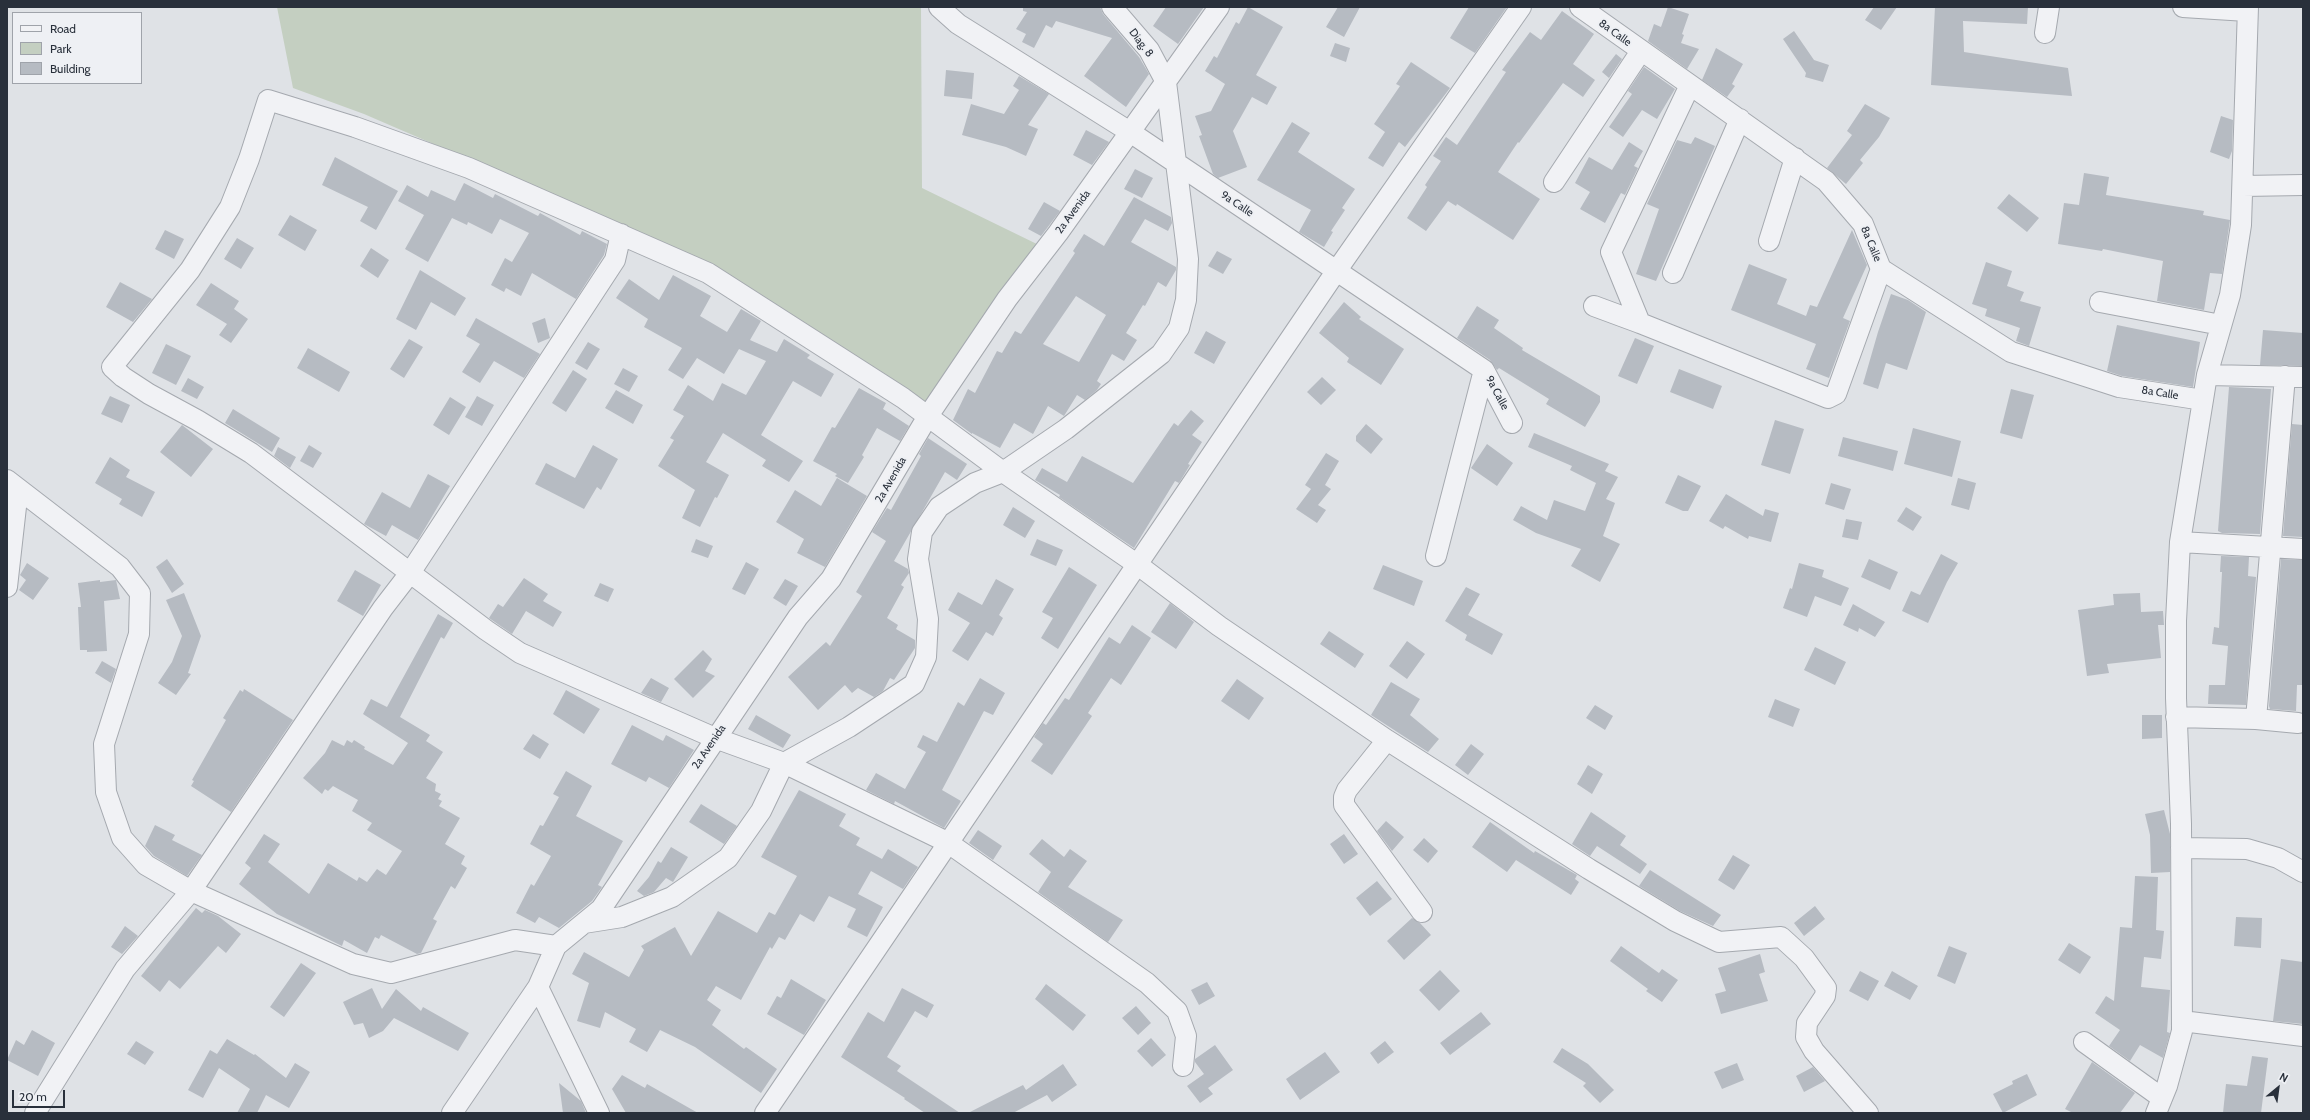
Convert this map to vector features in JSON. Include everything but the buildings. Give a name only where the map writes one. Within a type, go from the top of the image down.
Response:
[{"type":"street","name":"9a Calle","points":[[939,7],[958,24],[1130,132],[1484,370],[1512,423]]},
{"type":"street","name":"Diag. 8","points":[[1112,7],[1149,50],[1166,82]]},
{"type":"street","name":"2a Avenida","points":[[556,946],[601,908],[798,617],[831,579],[928,416],[1007,299],[1058,233],[1219,7]]},
{"type":"street","points":[[765,1113],[947,842],[1138,565],[1337,270],[1521,7]]},
{"type":"street","name":"8a Calle","points":[[1580,7],[1826,181],[1863,224],[1881,269],[2012,352],[2119,387],[2203,400]]},
{"type":"street","points":[[2045,33],[2049,7]]},
{"type":"street","points":[[2084,1042],[2159,1105],[2182,1031],[2181,848],[2176,717],[2176,620],[2180,542],[2208,374],[2230,295],[2241,225],[2248,9],[2184,7]]},
{"type":"street","points":[[1554,182],[1641,51]]},
{"type":"street","points":[[584,923],[622,917],[672,897],[728,858],[761,810],[784,763],[848,727],[914,684],[926,657],[928,626],[918,559],[922,532],[939,507],[975,483],[1003,472],[1066,429],[1161,354],[1179,328],[1186,300],[1188,259],[1166,82]]},
{"type":"street","points":[[1640,324],[1611,252],[1690,85]]},
{"type":"street","points":[[1183,1066],[1186,1036],[1177,1011],[1147,983],[947,842],[784,763],[715,738],[520,653],[486,630],[251,453],[198,420],[149,394],[123,377],[112,367],[190,270],[230,207],[249,159],[268,100],[355,127],[469,168],[708,273],[854,366],[928,416],[1003,472],[1138,565],[1219,626],[1387,740],[1589,869],[1696,932],[1719,942],[1781,937],[1804,958],[1826,988],[1825,996],[1807,1023],[1806,1037],[1814,1051],[1868,1113]]},
{"type":"street","points":[[1673,273],[1740,119]]},
{"type":"street","points":[[1769,241],[1795,158]]},
{"type":"street","points":[[2243,186],[2303,185]]},
{"type":"street","points":[[35,1113],[125,969],[191,892],[383,608],[410,573],[615,260],[621,234]]},
{"type":"street","points":[[1594,306],[1828,398],[1836,394],[1881,269]]},
{"type":"street","points":[[2100,302],[2221,325]]},
{"type":"street","points":[[1436,556],[1484,370]]},
{"type":"street","points":[[2208,374],[2294,377],[2272,547],[2256,719]]},
{"type":"street","points":[[7,587],[12,485]]},
{"type":"street","points":[[12,485],[120,567],[140,593],[139,634],[104,744],[106,792],[122,838],[146,865],[191,892],[353,964],[391,973],[515,940],[556,946],[538,987],[452,1113]]},
{"type":"street","points":[[2180,542],[2303,549]]},
{"type":"street","points":[[2176,717],[2256,719],[2298,723]]},
{"type":"street","points":[[1387,740],[1358,774],[1347,790],[1344,797],[1344,805],[1422,912]]},
{"type":"street","points":[[2181,848],[2246,850],[2278,858],[2303,872]]},
{"type":"street","points":[[538,987],[599,1113]]},
{"type":"street","points":[[2182,1021],[2303,1036]]},
{"type":"green space","points":[[277,7],[921,7],[922,188],[1043,247],[931,406],[598,215],[364,114],[293,88]]}]
